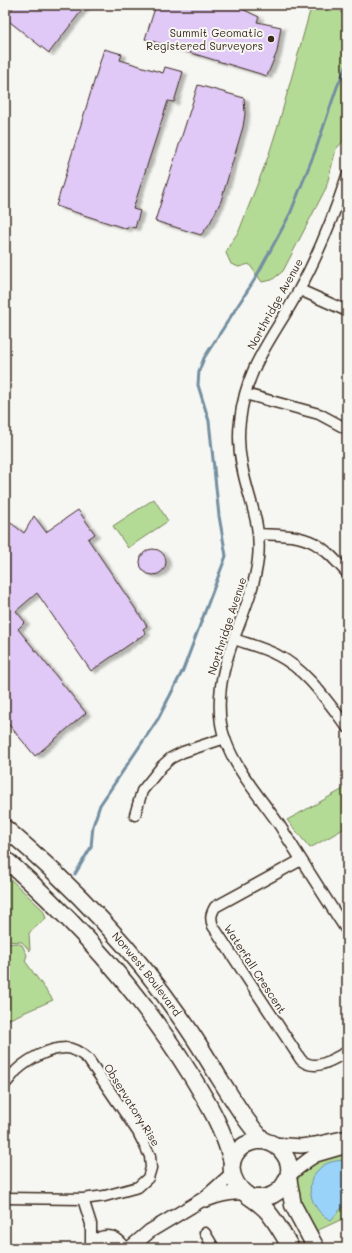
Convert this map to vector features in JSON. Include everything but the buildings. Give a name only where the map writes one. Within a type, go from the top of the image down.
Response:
[{"type":"main road","name":"Norwest Boulevard","points":[[5,828],[59,875],[85,901],[152,978],[206,1055],[249,1125],[268,1142]]},
{"type":"main road","name":"Norwest Boulevard","points":[[5,859],[47,897],[106,960],[131,990],[175,1049],[219,1124],[228,1147],[232,1168]]},
{"type":"main road","points":[[291,1248],[268,1211],[236,1184],[232,1168],[236,1153],[241,1147],[250,1142],[268,1142],[279,1148],[286,1158],[290,1170],[289,1176],[294,1206],[316,1248]]},
{"type":"main road","points":[[248,1195],[267,1197],[276,1193],[283,1187],[289,1176]]},
{"type":"street","name":"Northridge Avenue","points":[[347,176],[319,249],[300,290],[261,353],[250,377],[245,394],[238,441],[242,466],[256,516],[258,557],[255,581],[226,661],[221,685],[220,700],[221,718],[225,738],[234,758],[254,791],[279,825],[300,860],[347,931]]},
{"type":"street","points":[[300,290],[347,311]]},
{"type":"street","points":[[245,394],[319,414],[347,429]]},
{"type":"street","points":[[258,534],[292,535],[314,543],[329,554],[347,573]]},
{"type":"street","points":[[234,639],[277,654],[295,666],[322,693],[347,727]]},
{"type":"street","points":[[135,815],[142,791],[162,766],[171,758],[183,752],[225,738]]},
{"type":"street","name":"Waterfall Crescent","points":[[300,860],[215,907],[211,920],[213,926],[301,1060],[307,1065],[314,1066],[322,1064],[347,1052]]},
{"type":"street","name":"Observatory Rise","points":[[5,1084],[18,1069],[32,1059],[51,1050],[66,1048],[79,1053],[88,1059],[138,1132],[150,1156],[151,1168],[148,1178],[138,1187],[105,1196],[83,1199],[5,1198]]},
{"type":"street","points":[[268,1142],[301,1146],[347,1137]]},
{"type":"street","points":[[289,1176],[316,1155],[347,1146]]},
{"type":"street","points":[[130,1248],[150,1231],[205,1198],[232,1168]]},
{"type":"street","points":[[190,1207],[220,1195],[235,1192],[248,1195]]},
{"type":"street","points":[[83,1199],[91,1224],[91,1248]]},
{"type":"street","points":[[91,1224],[120,1244],[123,1248]]},
{"type":"street","points":[[91,1248],[100,1239],[130,1237],[150,1231]]},
{"type":"street","points":[[205,1233],[214,1248]]},
{"type":"green space","points":[[315,5],[347,5],[347,137],[336,149],[326,188],[283,271],[272,280],[262,282],[249,264],[239,267],[231,264],[226,253],[239,231],[268,157],[310,11]]},
{"type":"green space","points":[[154,499],[168,521],[128,548],[113,526]]},
{"type":"green space","points":[[347,787],[347,827],[310,848],[287,820]]},
{"type":"green space","points":[[6,875],[43,910],[46,918],[29,933],[30,951],[22,942],[5,941]]},
{"type":"green space","points":[[17,943],[22,945],[27,955],[25,961],[53,1000],[5,1021],[5,944]]},
{"type":"green space","points":[[347,1150],[347,1217],[314,1232],[303,1213],[296,1183],[313,1160]]},
{"type":"water","points":[[333,1161],[347,1161],[347,1202],[331,1220],[319,1211],[315,1205],[310,1191],[311,1183],[313,1176],[324,1165]]},
{"type":"waterway","points":[[75,874],[91,847],[93,826],[100,805],[158,719],[183,670],[226,556],[219,516],[209,421],[198,385],[199,371],[204,358],[255,279],[290,214],[316,149],[337,87],[347,65]]},
{"type":"place","name":"Summit Geomatic Registered Surveyors","points":[[271,39]]}]
